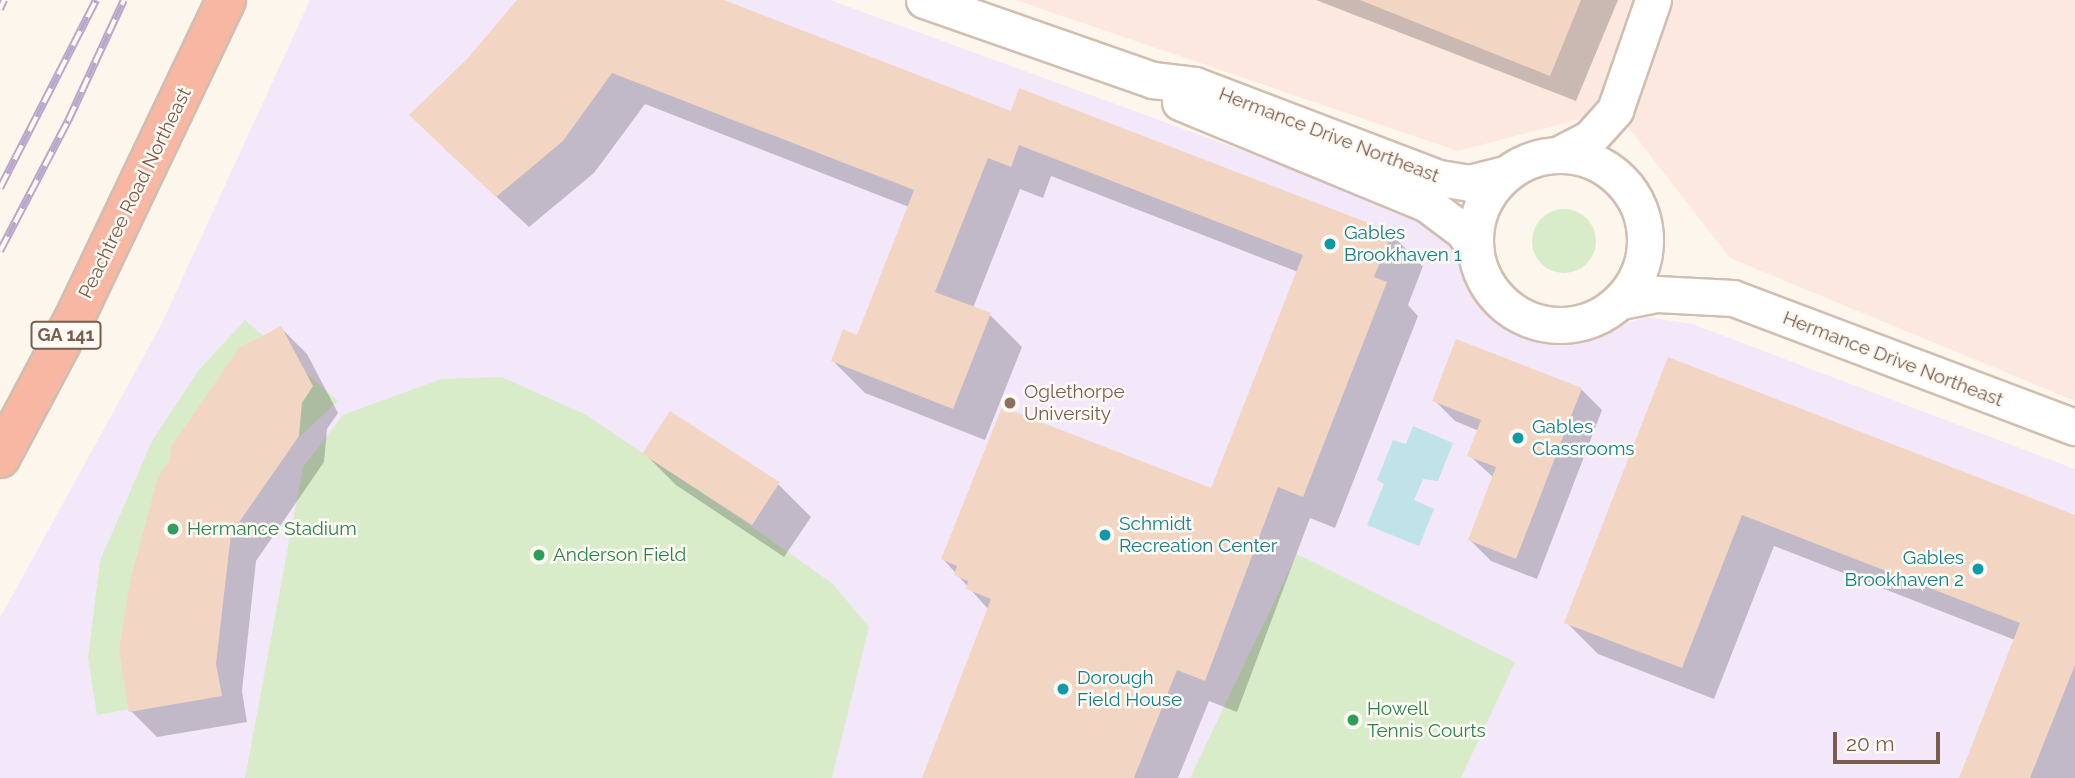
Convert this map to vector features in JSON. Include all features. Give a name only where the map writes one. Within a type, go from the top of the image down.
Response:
[{"type":"highway","name":"Peachtree Road Northeast","points":[[0,458],[74,319],[226,0]]},
{"type":"street","name":"Hermance Drive Northeast","points":[[924,0],[1153,80],[1195,85],[1438,178],[1469,183],[1505,174],[1530,159],[1559,154],[1587,159],[1613,173],[1633,194],[1644,220],[1646,244],[1638,277],[1621,300],[1598,317],[1572,325],[1545,324],[1519,315],[1497,298],[1482,276],[1475,249],[1476,222],[1487,196],[1505,174]]},
{"type":"street","points":[[1613,173],[1610,150],[1615,110],[1653,0]]},
{"type":"street","name":"Hermance Drive Northeast","points":[[1153,80],[1185,106],[1427,204],[1463,231],[1475,249]]},
{"type":"street","points":[[1559,154],[1590,138],[1615,110]]},
{"type":"street","name":"Hermance Drive Northeast","points":[[1646,244],[1685,283],[1710,298]]},
{"type":"street","name":"Hermance Drive Northeast","points":[[1621,300],[1657,294],[1733,298],[2075,427]]},
{"type":"shaded area","name":"Oglethorpe University","points":[[310,0],[830,0],[1403,209],[1431,226],[1453,252],[1483,307],[1535,337],[1572,338],[1647,317],[1692,324],[2075,469],[2075,778],[0,778],[0,618],[161,325]]},
{"type":"shaded area","points":[[1015,0],[2075,0],[2075,401],[1730,258],[1615,110],[1458,151]]},
{"type":"green space","points":[[1564,209],[1582,215],[1590,223],[1596,241],[1590,259],[1582,267],[1564,273],[1546,267],[1538,259],[1532,241],[1538,223],[1546,215]]},
{"type":"green space","name":"Hermance Stadium","points":[[245,320],[338,401],[294,442],[245,503],[218,555],[214,694],[97,715],[88,658],[100,561],[152,441],[199,370]]},
{"type":"green space","name":"Anderson Field","points":[[502,377],[586,415],[751,526],[833,584],[869,627],[832,778],[245,778],[303,467],[343,415],[441,379]]},
{"type":"green space","name":"Howell Tennis Courts","points":[[1297,554],[1515,662],[1461,778],[1190,778]]},
{"type":"water","points":[[1413,426],[1453,443],[1438,481],[1423,479],[1414,500],[1434,509],[1419,546],[1367,525],[1384,484],[1377,480],[1393,440],[1406,444]]},
{"type":"building","points":[[517,0],[724,0],[1011,111],[1019,88],[1392,232],[1374,277],[1387,282],[1303,497],[1278,487],[1205,681],[1177,670],[1134,778],[922,778],[991,599],[966,589],[968,581],[954,575],[957,566],[941,559],[1002,407],[1211,488],[1303,255],[1019,145],[1011,167],[988,158],[935,292],[991,313],[953,409],[831,361],[843,329],[857,335],[914,190],[612,73],[563,141],[496,197],[409,115],[467,59]]},
{"type":"building","points":[[1360,0],[1581,0],[1550,76]]},
{"type":"building","name":"Hermance Stadium","points":[[281,326],[313,386],[302,403],[299,436],[231,534],[216,664],[222,696],[129,712],[119,650],[130,581],[158,477],[169,462],[171,447],[239,348]]},
{"type":"building","name":"Gables Classrooms","points":[[1456,339],[1582,388],[1516,559],[1468,540],[1496,467],[1467,456],[1481,420],[1432,401]]},
{"type":"building","name":"Gables Brookhaven 2","points":[[1668,357],[2075,515],[2075,665],[2030,778],[1959,778],[2020,623],[1742,515],[1682,668],[1564,623]]},
{"type":"building","points":[[670,411],[780,482],[752,525],[642,454]]},
{"type":"railway","points":[[0,9],[4,0]]},
{"type":"railway","points":[[0,188],[96,0]]},
{"type":"railway","points":[[0,251],[68,121],[124,0]]},
{"type":"place","name":"Gables Brookhaven 1","points":[[1330,244]]},
{"type":"place","name":"Oglethorpe University","points":[[1010,403]]},
{"type":"place","name":"Gables Classrooms","points":[[1518,438]]},
{"type":"place","name":"Hermance Stadium","points":[[173,529]]},
{"type":"place","name":"Schmidt Recreation Center","points":[[1105,535]]},
{"type":"place","name":"Anderson Field","points":[[539,555]]},
{"type":"place","name":"Gables Brookhaven 2","points":[[1978,569]]},
{"type":"place","name":"Dorough Field House","points":[[1063,689]]},
{"type":"place","name":"Howell Tennis Courts","points":[[1353,720]]}]
